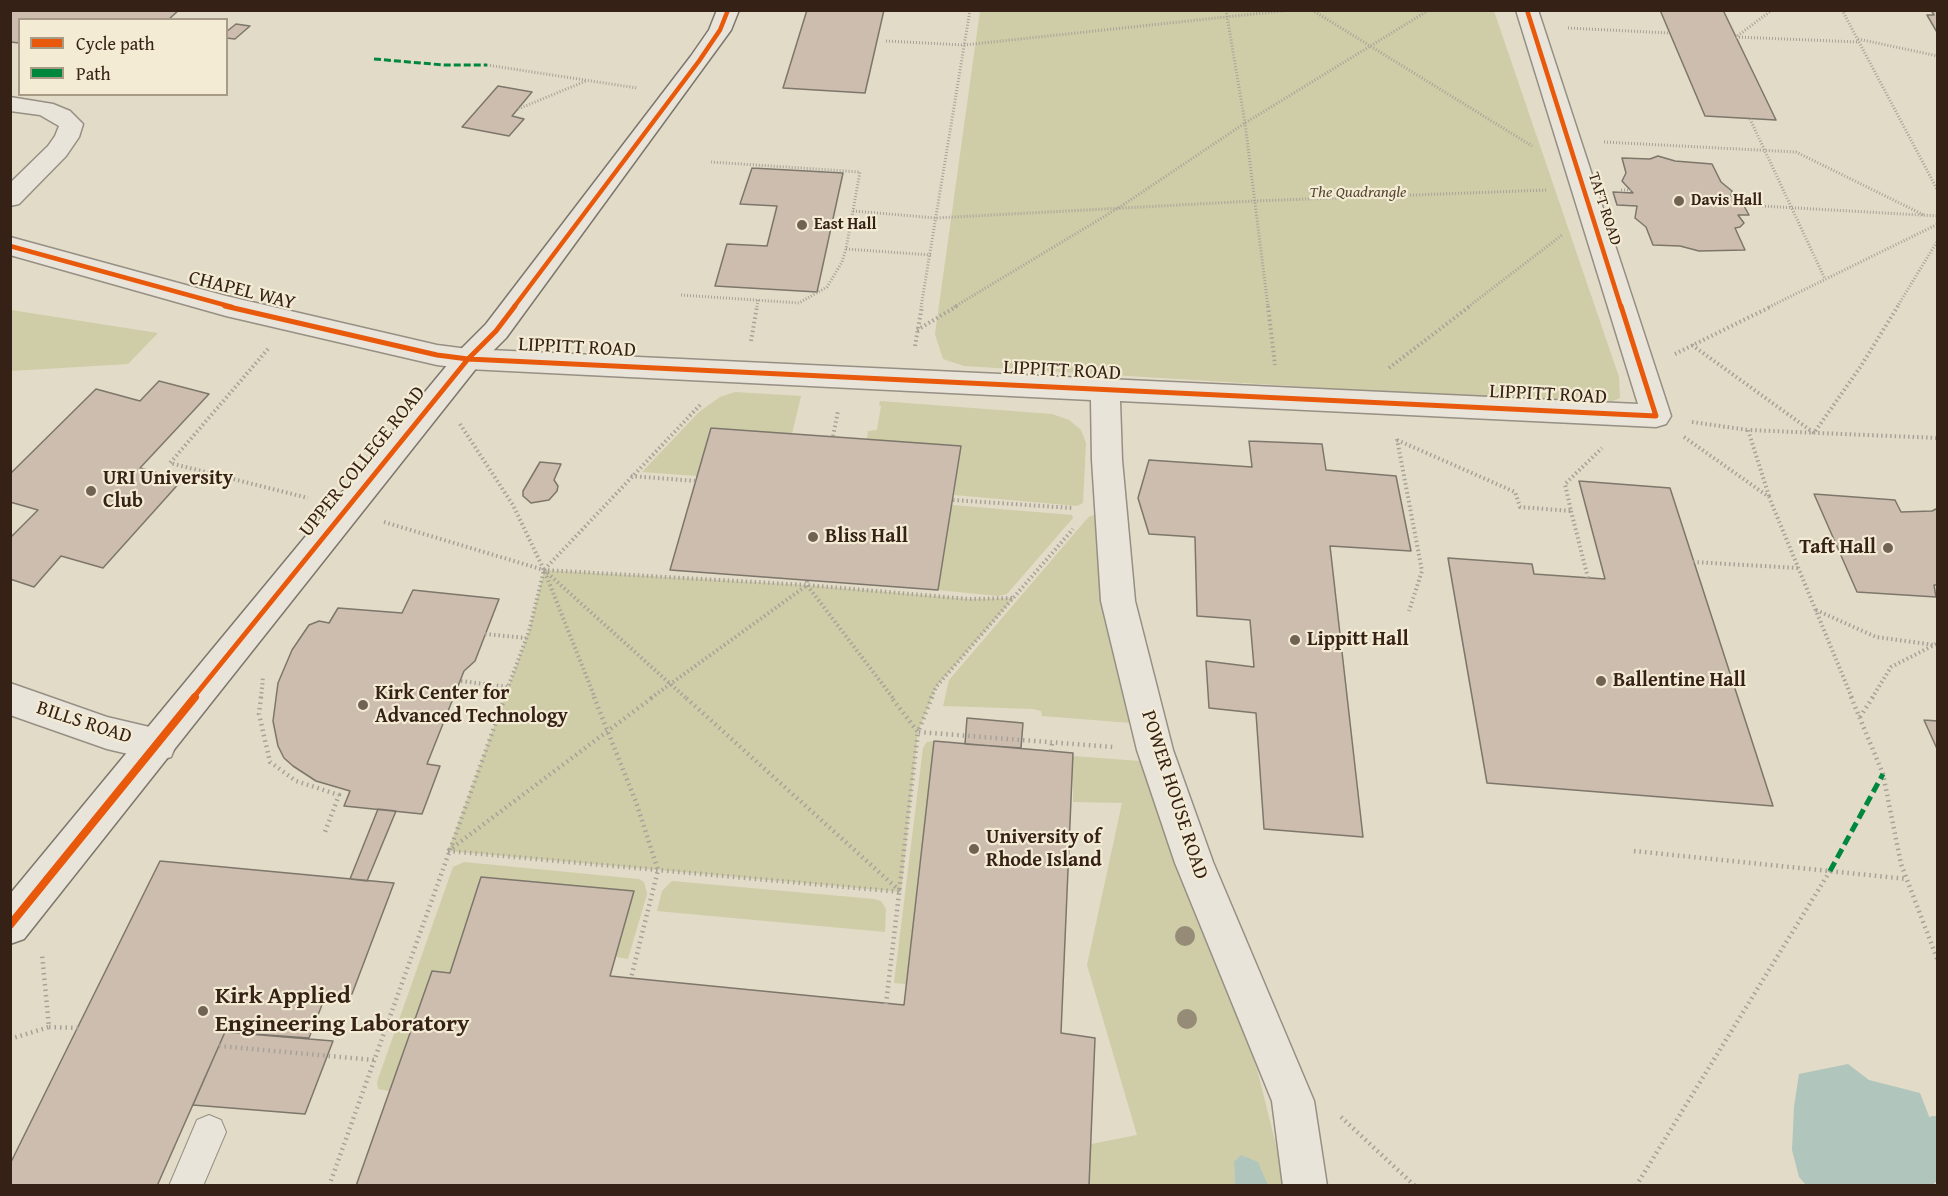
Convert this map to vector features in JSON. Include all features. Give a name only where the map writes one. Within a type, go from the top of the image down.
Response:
[{"type":"street","name":"UPPER COLLEGE ROAD","points":[[10,926],[468,359],[496,331],[699,60],[720,30],[728,10]]},
{"type":"street","name":"TAFT ROAD","points":[[1527,10],[1642,373],[1642,416]]},
{"type":"street","points":[[10,104],[45,109],[62,116],[71,124],[67,137],[57,151],[10,198]]},
{"type":"street","name":"CHAPEL WAY","points":[[10,246],[226,306],[437,355],[468,359]]},
{"type":"street","name":"LIPPITT ROAD","points":[[468,359],[1642,416]]},
{"type":"street","name":"POWER HOUSE ROAD","points":[[1105,389],[1107,460],[1118,601],[1155,750],[1194,863],[1293,1101],[1305,1185]]},
{"type":"street","name":"BILLS ROAD","points":[[10,699],[107,733],[158,744]]},
{"type":"lane","points":[[186,1185],[209,1132]]},
{"type":"path","points":[[915,347],[970,10]]},
{"type":"path","points":[[1226,10],[1245,123],[1279,398]]},
{"type":"path","points":[[886,41],[964,45],[1291,10]]},
{"type":"path","points":[[1312,10],[1581,181]]},
{"type":"path","points":[[917,330],[1120,207],[1245,123],[1429,10]]},
{"type":"path","points":[[1772,10],[1736,37],[1858,40],[1938,56]]},
{"type":"path","points":[[1842,10],[1938,191]]},
{"type":"path","points":[[1564,28],[1669,33]]},
{"type":"path","points":[[487,65],[642,89]]},
{"type":"path","points":[[518,109],[587,81]]},
{"type":"path","points":[[1750,119],[1825,279]]},
{"type":"path","points":[[1568,140],[1796,152],[1924,215]]},
{"type":"path","points":[[681,295],[799,303],[827,287],[842,262],[846,249],[860,172],[711,162]]},
{"type":"path","points":[[853,211],[936,218],[1581,181]]},
{"type":"path","points":[[1744,205],[1938,216]]},
{"type":"path","points":[[1346,401],[1591,213]]},
{"type":"path","points":[[1642,373],[1692,345],[1938,224]]},
{"type":"path","points":[[1814,433],[1862,366],[1938,240]]},
{"type":"path","points":[[846,249],[931,255]]},
{"type":"path","points":[[750,346],[758,300]]},
{"type":"path","points":[[272,345],[170,463],[309,498]]},
{"type":"path","points":[[1692,345],[1814,433]]},
{"type":"path","points":[[1389,404],[1422,571],[1409,611]]},
{"type":"path","points":[[833,436],[839,406]]},
{"type":"path","points":[[1588,578],[1565,484],[1605,444],[1642,416],[1748,430],[1938,438]]},
{"type":"path","points":[[1642,416],[1769,497]]},
{"type":"path","points":[[458,421],[513,505],[544,570],[636,802],[658,870],[632,978]]},
{"type":"path","points":[[1748,430],[1769,497],[1883,774],[1901,864],[1938,962]]},
{"type":"path","points":[[1397,440],[1515,492],[1520,507],[1571,511]]},
{"type":"path","points":[[329,1185],[526,638],[544,570],[663,442]]},
{"type":"path","points":[[632,476],[696,482]]},
{"type":"path","points":[[953,500],[1078,509]]},
{"type":"path","points":[[384,522],[544,570],[807,583],[969,600],[1014,598]]},
{"type":"path","points":[[886,1004],[901,892],[918,732],[936,687],[1075,527]]},
{"type":"path","points":[[1694,562],[1798,568]]},
{"type":"path","points":[[544,570],[901,892]]},
{"type":"path","points":[[807,583],[918,732],[1155,750]]},
{"type":"path","points":[[448,851],[607,730],[807,583]]},
{"type":"path","points":[[1815,610],[1876,636],[1936,644]]},
{"type":"path","points":[[486,634],[526,638]]},
{"type":"path","points":[[1860,717],[1891,667],[1936,644]]},
{"type":"path","points":[[264,667],[259,714],[270,762],[296,781],[339,795],[325,832]]},
{"type":"path","points":[[461,681],[508,687]]},
{"type":"path","points":[[1051,751],[1052,743]]},
{"type":"path","points":[[448,851],[901,892]]},
{"type":"path","points":[[1634,851],[1907,879]]},
{"type":"path","points":[[1636,1185],[1830,871]]},
{"type":"path","points":[[42,950],[48,1027]]},
{"type":"path","points":[[10,1039],[48,1027],[78,1028]]},
{"type":"path","points":[[219,1046],[374,1060]]},
{"type":"path","points":[[1337,1114],[1415,1185]]},
{"type":"green space","name":"The Quadrangle","points":[[980,11],[1494,11],[1619,377],[1620,398],[1604,405],[964,366],[943,359],[935,334]]},
{"type":"green space","points":[[11,310],[158,333],[128,364],[11,371]]},
{"type":"green space","points":[[735,392],[801,396],[792,434],[711,428],[697,476],[642,472],[699,412],[720,397]]},
{"type":"green space","points":[[880,401],[1052,414],[1069,420],[1081,430],[1086,443],[1083,503],[1077,506],[954,495],[961,446],[867,439],[868,431],[877,430]]},
{"type":"green space","points":[[952,505],[1072,515],[1073,518],[1007,594],[998,596],[938,590]]},
{"type":"green space","points":[[1096,515],[1106,618],[1131,723],[1042,716],[1041,711],[1033,709],[943,706],[949,680],[1085,521],[1090,516]]},
{"type":"green space","points":[[544,570],[807,585],[969,599],[1014,598],[936,687],[918,732],[901,892],[448,851],[529,631]]},
{"type":"green space","points":[[934,741],[906,984],[894,983],[923,748],[927,742]]},
{"type":"green space","points":[[1073,756],[1140,761],[1166,832],[1219,958],[1257,1069],[1286,1185],[1268,1185],[1258,1163],[1234,1162],[1235,1185],[1089,1185],[1091,1144],[1137,1135],[1087,965],[1122,803],[1073,802]]},
{"type":"green space","points":[[464,862],[639,879],[644,882],[647,894],[628,959],[616,957],[634,891],[481,877],[450,973],[432,972],[389,1091],[378,1089],[377,1082],[453,867]]},
{"type":"green space","points":[[672,881],[874,899],[881,901],[886,909],[885,932],[657,911],[662,891]]},
{"type":"shaded area","points":[[1848,1064],[1869,1080],[1920,1093],[1937,1137],[1937,1181],[1932,1185],[1806,1185],[1799,1177],[1792,1150],[1794,1107],[1799,1074]]},
{"type":"shaded area","points":[[1241,1155],[1258,1162],[1268,1185],[1235,1185],[1234,1162]]},
{"type":"building","points":[[10,10],[179,10],[170,18],[18,18],[18,43],[10,42]]},
{"type":"building","points":[[807,10],[884,10],[865,93],[783,88]]},
{"type":"building","points":[[1660,10],[1723,10],[1776,120],[1705,116]]},
{"type":"building","points":[[1931,10],[1938,10],[1938,34],[1927,15],[1934,15]]},
{"type":"building","points":[[236,24],[250,26],[235,39],[228,38],[228,30]]},
{"type":"building","points":[[498,86],[532,92],[512,116],[524,119],[509,136],[462,127]]},
{"type":"building","name":"Davis Hall","points":[[1658,156],[1675,161],[1712,164],[1721,182],[1732,191],[1731,196],[1739,197],[1749,215],[1738,215],[1744,223],[1735,228],[1745,250],[1699,251],[1680,246],[1653,245],[1646,227],[1635,218],[1637,206],[1617,205],[1613,192],[1633,193],[1622,181],[1626,173],[1622,158],[1650,159]]},
{"type":"building","name":"East Hall","points":[[752,168],[843,173],[817,292],[715,286],[727,244],[767,246],[777,206],[740,204]]},
{"type":"building","name":"URI University Club","points":[[159,381],[209,394],[140,468],[182,480],[103,568],[61,556],[34,587],[10,579],[10,538],[38,510],[10,502],[10,474],[96,389],[140,401]]},
{"type":"building","name":"Bliss Hall","points":[[711,428],[961,446],[938,590],[670,570]]},
{"type":"building","name":"Lippitt Hall","points":[[1249,441],[1322,444],[1326,470],[1396,476],[1411,551],[1330,546],[1363,837],[1264,829],[1256,713],[1209,708],[1206,661],[1254,667],[1250,620],[1197,616],[1195,537],[1149,534],[1138,498],[1149,460],[1252,467]]},
{"type":"building","points":[[540,462],[561,464],[554,480],[558,486],[557,491],[549,500],[531,503],[523,496],[523,491]]},
{"type":"building","name":"Ballentine Hall","points":[[1579,481],[1670,488],[1773,806],[1487,783],[1448,558],[1532,564],[1534,574],[1605,579]]},
{"type":"building","name":"Taft Hall","points":[[1814,494],[1895,500],[1901,512],[1932,511],[1938,508],[1938,585],[1934,585],[1936,597],[1857,592]]},
{"type":"building","name":"Kirk Center for Advanced Technology","points":[[413,590],[499,599],[475,661],[464,671],[427,764],[440,766],[422,814],[344,806],[350,791],[316,781],[284,758],[278,746],[273,721],[278,683],[292,650],[309,625],[319,621],[329,623],[338,608],[402,613]]},
{"type":"building","points":[[967,718],[1023,723],[1021,748],[965,744]]},
{"type":"building","points":[[1924,720],[1938,721],[1938,751]]},
{"type":"building","points":[[934,741],[1073,753],[1061,1033],[1095,1038],[1089,1186],[356,1186],[432,971],[450,973],[481,877],[634,891],[610,976],[904,1005]]},
{"type":"building","points":[[378,809],[396,811],[367,881],[350,879]]},
{"type":"building","name":"Kirk Applied Engineering Laboratory","points":[[160,861],[394,883],[352,994],[327,992],[309,1038],[225,1032],[157,1186],[10,1186],[10,1164]]},
{"type":"building","points":[[225,1032],[333,1041],[305,1114],[193,1105]]},
{"type":"waterway","points":[[1932,1125],[1938,1125]]},
{"type":"marked path","points":[[374,59],[444,65],[487,65]]},
{"type":"marked path","points":[[1830,871],[1883,774]]},
{"type":"cycle path","points":[[10,925],[468,359],[496,331],[699,61],[720,30],[728,10]]},
{"type":"cycle path","points":[[10,246],[226,306],[437,355],[468,359],[1656,416],[1527,10]]},
{"type":"place","name":"Davis Hall","points":[[1679,201]]},
{"type":"place","name":"East Hall","points":[[802,225]]},
{"type":"place","name":"URI University Club","points":[[91,491]]},
{"type":"place","name":"Bliss Hall","points":[[813,537]]},
{"type":"place","name":"Taft Hall","points":[[1888,548]]},
{"type":"place","name":"Lippitt Hall","points":[[1295,640]]},
{"type":"place","name":"Ballentine Hall","points":[[1601,681]]},
{"type":"place","name":"Kirk Center for Advanced Technology","points":[[363,705]]},
{"type":"place","name":"University of Rhode Island","points":[[974,849]]},
{"type":"place","name":"Kirk Applied Engineering Laboratory","points":[[203,1011]]}]
